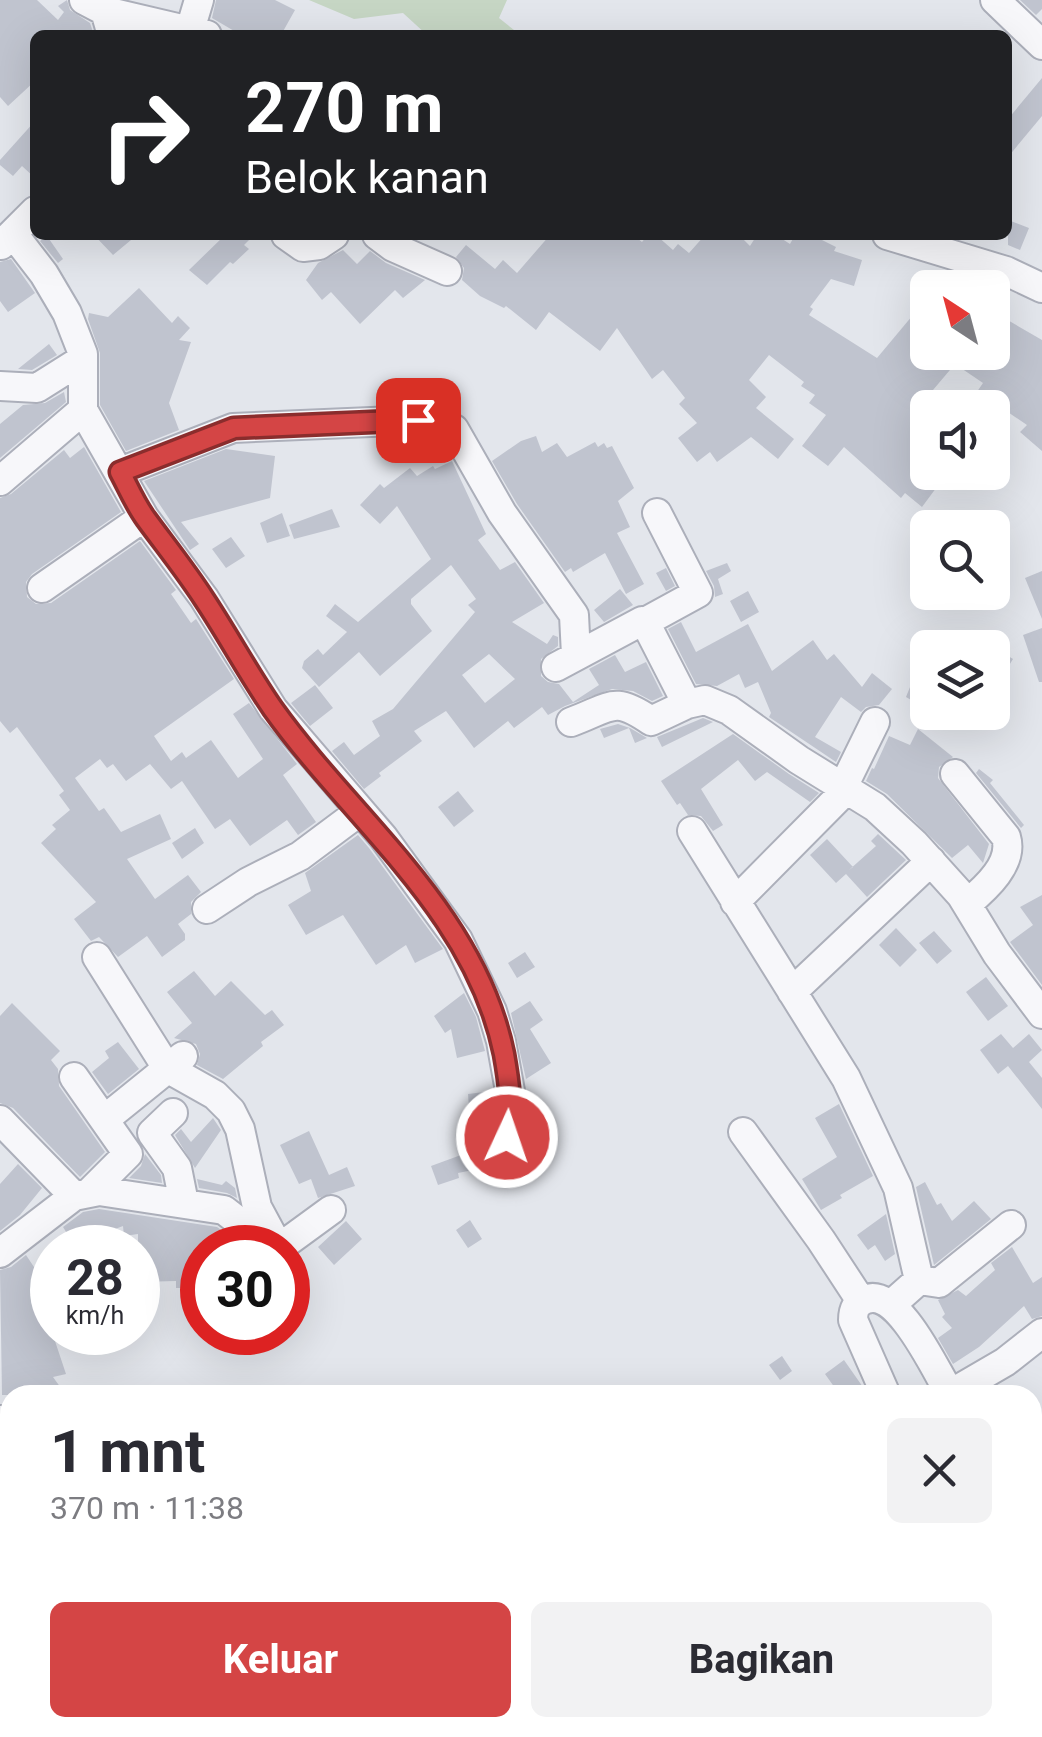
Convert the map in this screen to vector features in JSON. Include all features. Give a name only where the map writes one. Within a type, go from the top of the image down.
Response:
[{"type":"street","points":[[198,0],[198,30]]},
{"type":"street","points":[[995,0],[1042,45]]},
{"type":"street","points":[[100,15],[186,30]]},
{"type":"street","points":[[30,216],[7,240],[60,298],[83,359],[83,410],[144,516],[204,598],[273,709],[444,918],[492,1011],[510,1091],[507,1137]]},
{"type":"street","points":[[293,240],[303,247],[326,240]]},
{"type":"street","points":[[384,240],[446,271]]},
{"type":"street","points":[[904,240],[1006,271],[1042,288]]},
{"type":"street","points":[[0,386],[37,388],[83,359]]},
{"type":"street","points":[[0,481],[83,410]]},
{"type":"street","points":[[120,472],[234,428],[418,420],[454,429],[502,514],[574,615],[566,661],[698,593],[657,513]]},
{"type":"street","points":[[42,588],[144,516]]},
{"type":"street","points":[[645,622],[687,704]]},
{"type":"street","points":[[571,722],[618,704],[635,709],[651,721],[687,704],[714,702],[875,807],[931,861],[967,904],[997,954],[1042,1014]]},
{"type":"street","points":[[735,902],[846,786],[875,722]]},
{"type":"street","points":[[956,774],[1006,837],[1009,847],[989,886],[967,904]]},
{"type":"street","points":[[206,909],[300,856],[359,812]]},
{"type":"street","points":[[692,831],[840,1066],[898,1188],[919,1280]]},
{"type":"street","points":[[792,992],[931,861]]},
{"type":"street","points":[[97,957],[175,1062],[231,1110],[240,1129],[257,1207],[266,1225]]},
{"type":"street","points":[[105,1119],[175,1062]]},
{"type":"street","points":[[0,1254],[82,1194],[128,1154],[74,1077]]},
{"type":"street","points":[[173,1113],[152,1132],[177,1168],[184,1203]]},
{"type":"street","points":[[0,1120],[82,1194],[224,1210],[243,1225]]},
{"type":"street","points":[[744,1132],[860,1301]]},
{"type":"street","points":[[310,1225],[332,1210]]},
{"type":"street","points":[[919,1280],[939,1283],[1012,1225]]},
{"type":"street","points":[[892,1304],[919,1280]]},
{"type":"street","points":[[881,1385],[852,1320],[860,1301],[875,1298],[892,1304],[944,1385]]},
{"type":"street","points":[[966,1385],[1042,1333]]},
{"type":"green space","points":[[309,0],[507,0],[499,18],[514,30],[422,30],[403,13],[354,19]]},
{"type":"building","points":[[0,0],[37,0],[58,20],[64,12],[58,6],[67,0],[70,10],[90,23],[92,30],[30,30],[30,86],[8,106],[0,97]]},
{"type":"building","points":[[216,0],[275,0],[295,10],[284,30],[232,30],[212,18]]},
{"type":"building","points":[[1020,0],[1042,0],[1042,9],[1036,15]]},
{"type":"building","points":[[1042,78],[1042,116],[1012,152],[1012,114]]},
{"type":"building","points":[[30,127],[30,173],[22,166],[13,176],[0,165],[0,160]]},
{"type":"building","points":[[1012,222],[1029,228],[1020,250],[1008,245],[1008,240],[1012,240]]},
{"type":"building","points":[[50,240],[63,259],[58,263],[40,241]]},
{"type":"building","points":[[99,240],[131,240],[113,255]]},
{"type":"building","points":[[220,240],[249,240],[244,245],[249,249],[207,285],[189,270]]},
{"type":"building","points":[[546,240],[662,240],[673,250],[678,244],[689,253],[701,240],[744,240],[750,246],[754,240],[784,240],[790,244],[792,240],[822,240],[836,247],[834,251],[862,260],[854,286],[831,279],[810,307],[813,309],[809,315],[877,358],[910,319],[910,370],[950,370],[933,390],[910,390],[910,490],[935,490],[922,507],[905,493],[901,498],[844,447],[828,466],[802,446],[826,415],[809,403],[815,395],[801,386],[804,382],[769,355],[749,380],[766,397],[756,408],[794,439],[778,459],[751,437],[717,462],[710,452],[697,462],[678,438],[697,423],[679,404],[685,398],[663,370],[652,379],[617,328],[600,351],[549,312],[536,330],[506,306],[480,296],[462,280],[464,268],[456,257],[466,245],[495,269],[503,260],[517,273]]},
{"type":"building","points":[[343,250],[357,264],[370,251],[386,263],[425,280],[403,298],[395,290],[360,324],[331,292],[322,300],[306,280],[318,263]]},
{"type":"building","points":[[11,259],[35,293],[8,312],[0,301],[0,262]]},
{"type":"building","points":[[139,288],[172,323],[178,316],[190,328],[179,340],[191,342],[169,403],[179,430],[126,451],[100,405],[100,353],[88,319],[89,313],[108,317]]},
{"type":"building","points":[[1010,321],[1042,340],[1042,451],[1020,432],[1027,425],[1010,413],[1010,390],[978,390],[983,383],[964,370],[1010,370]]},
{"type":"building","points":[[49,344],[57,355],[32,370],[18,369]]},
{"type":"building","points":[[64,392],[66,402],[0,458],[0,424],[23,405],[45,403]]},
{"type":"building","points":[[536,436],[542,452],[557,443],[567,457],[595,442],[598,447],[604,443],[607,448],[612,446],[634,488],[618,501],[630,527],[617,533],[644,584],[626,594],[605,553],[573,572],[571,568],[565,572],[492,461],[521,441]]},
{"type":"building","points":[[84,447],[121,512],[32,574],[26,582],[27,597],[36,604],[51,603],[140,541],[176,590],[171,594],[191,623],[196,619],[234,679],[154,736],[171,761],[182,752],[186,758],[211,740],[238,778],[263,759],[233,714],[249,703],[297,764],[283,775],[316,822],[298,835],[287,820],[250,846],[230,819],[215,829],[182,781],[171,789],[150,764],[126,781],[113,764],[107,768],[100,759],[75,778],[99,811],[104,808],[121,832],[160,814],[171,839],[127,859],[155,899],[188,875],[201,892],[191,902],[191,914],[178,924],[185,940],[162,957],[147,936],[118,957],[99,937],[91,941],[74,919],[96,902],[41,843],[56,829],[52,825],[70,810],[59,795],[64,791],[17,727],[10,733],[0,721],[0,498],[11,494],[64,450],[70,458]]},
{"type":"building","points":[[226,449],[275,456],[270,498],[181,522],[199,544],[190,550],[144,481]]},
{"type":"building","points":[[452,461],[486,534],[478,540],[500,570],[515,562],[544,603],[512,622],[547,644],[553,635],[558,637],[558,646],[541,659],[541,676],[559,684],[573,702],[599,685],[589,669],[615,655],[625,672],[646,662],[663,696],[652,701],[633,691],[612,689],[548,715],[542,707],[514,728],[508,721],[474,748],[446,711],[414,731],[422,741],[364,789],[332,751],[344,742],[354,755],[380,736],[372,721],[393,709],[475,612],[468,605],[476,599],[451,565],[411,599],[432,631],[380,676],[359,652],[319,687],[302,668],[318,649],[323,655],[347,632],[326,616],[335,604],[358,622],[431,559],[397,506],[380,524],[360,505],[380,484],[384,488],[410,468],[417,476],[433,466],[435,469]],"holes":[[[489,654],[515,679],[485,703],[462,675]]]},
{"type":"building","points":[[332,509],[340,527],[294,539],[289,525]]},
{"type":"building","points":[[282,513],[290,536],[267,543],[260,523]]},
{"type":"building","points":[[231,537],[245,556],[226,568],[212,549]]},
{"type":"building","points":[[727,563],[731,571],[718,579],[723,594],[715,597],[706,571]]},
{"type":"building","points":[[666,568],[675,586],[666,591],[656,573]]},
{"type":"building","points":[[1042,571],[1042,619],[1025,578]]},
{"type":"building","points":[[620,589],[633,605],[604,622],[594,610]]},
{"type":"building","points":[[748,591],[759,612],[741,622],[730,601]]},
{"type":"building","points":[[681,622],[696,652],[748,624],[772,671],[813,640],[827,660],[834,654],[862,687],[872,673],[892,689],[879,705],[861,712],[841,697],[815,737],[841,752],[836,762],[769,717],[771,713],[758,682],[745,688],[739,674],[717,686],[696,684],[668,629]]},
{"type":"building","points":[[1042,628],[1042,682],[1039,682],[1023,635]]},
{"type":"building","points":[[315,685],[333,708],[310,726],[291,703]]},
{"type":"building","points":[[703,718],[713,722],[662,747],[657,737]]},
{"type":"building","points":[[618,724],[630,728],[647,738],[635,743],[629,728],[604,738],[600,729]]},
{"type":"building","points":[[919,730],[953,757],[939,767],[938,778],[989,844],[983,863],[968,845],[952,858],[887,794],[866,781],[889,736],[910,745]]},
{"type":"building","points":[[733,734],[819,793],[810,802],[767,772],[755,781],[738,760],[701,789],[723,825],[713,831],[701,816],[688,815],[661,781]]},
{"type":"building","points":[[979,769],[993,780],[990,783],[1024,825],[1021,828],[976,773]]},
{"type":"building","points":[[458,791],[474,811],[454,827],[438,807]]},
{"type":"building","points":[[195,828],[204,843],[182,859],[172,843]]},
{"type":"building","points":[[878,834],[906,860],[867,897],[846,874],[836,883],[810,855],[827,839],[853,867],[876,846],[871,841]]},
{"type":"building","points":[[358,835],[443,949],[415,963],[406,945],[376,965],[343,915],[306,935],[288,905],[311,891],[305,873]]},
{"type":"building","points":[[1042,895],[1042,985],[1010,942],[1033,925],[1020,907]]},
{"type":"building","points":[[896,928],[917,950],[900,967],[879,945]]},
{"type":"building","points":[[934,931],[952,951],[937,964],[919,943]]},
{"type":"building","points":[[525,952],[535,967],[517,978],[508,963]]},
{"type":"building","points":[[194,971],[215,996],[231,981],[265,1015],[272,1010],[284,1025],[223,1079],[197,1065],[200,1054],[196,1044],[174,1038],[192,1023],[167,992]]},
{"type":"building","points":[[986,977],[1008,1006],[988,1021],[966,992]]},
{"type":"building","points":[[464,993],[476,1017],[485,1051],[457,1058],[451,1029],[445,1033],[434,1016]]},
{"type":"building","points":[[530,1001],[543,1020],[530,1029],[551,1063],[526,1079],[511,1013]]},
{"type":"building","points":[[12,1003],[60,1051],[51,1060],[58,1069],[59,1086],[105,1152],[80,1177],[13,1108],[0,1103],[0,1016]]},
{"type":"building","points":[[1001,1034],[1013,1048],[1029,1034],[1042,1050],[1029,1062],[1042,1078],[1042,1109],[1008,1066],[998,1074],[980,1050]]},
{"type":"building","points":[[118,1042],[139,1069],[108,1094],[92,1072],[109,1058],[105,1051]]},
{"type":"building","points":[[492,1091],[491,1144],[505,1154],[507,1163],[458,1173],[459,1178],[438,1185],[431,1166],[472,1151],[468,1094]]},
{"type":"building","points":[[839,1104],[873,1176],[821,1210],[802,1179],[837,1157],[815,1118]]},
{"type":"building","points":[[213,1118],[221,1130],[195,1168],[175,1135],[181,1129],[191,1142]]},
{"type":"building","points":[[309,1131],[329,1175],[347,1167],[355,1186],[318,1198],[311,1179],[299,1184],[280,1145]]},
{"type":"building","points":[[145,1154],[161,1175],[162,1183],[129,1178],[141,1166]]},
{"type":"building","points":[[18,1164],[42,1188],[20,1215],[0,1231],[0,1184]]},
{"type":"building","points":[[197,1179],[222,1185],[226,1181],[235,1188],[237,1198],[199,1188]]},
{"type":"building","points":[[925,1182],[937,1205],[941,1203],[952,1221],[974,1201],[991,1219],[934,1265],[916,1187]]},
{"type":"building","points":[[99,1209],[204,1225],[180,1225],[180,1288],[176,1288],[176,1281],[160,1281],[160,1225],[66,1225],[83,1212]]},
{"type":"building","points":[[886,1214],[895,1254],[885,1261],[875,1245],[868,1250],[857,1235]]},
{"type":"building","points":[[470,1220],[482,1239],[468,1248],[456,1230]]},
{"type":"building","points":[[346,1221],[362,1239],[334,1265],[318,1247]]},
{"type":"building","points":[[1012,1247],[1033,1283],[1042,1277],[1042,1316],[1032,1319],[1024,1306],[979,1347],[953,1364],[938,1338],[952,1328],[942,1317],[945,1314],[938,1300],[958,1290],[966,1296],[995,1270],[991,1263]]},
{"type":"building","points":[[26,1255],[30,1261],[30,1355],[60,1355],[66,1374],[53,1377],[59,1385],[2,1385],[0,1270]]},
{"type":"building","points":[[782,1356],[792,1371],[780,1380],[769,1365]]},
{"type":"building","points":[[844,1360],[862,1385],[833,1385],[825,1374]]},
{"type":"route","points":[[418,420],[234,428],[120,472],[144,516],[204,598],[273,709],[383,838],[458,940],[492,1011],[501,1041],[510,1091],[507,1137]]}]
